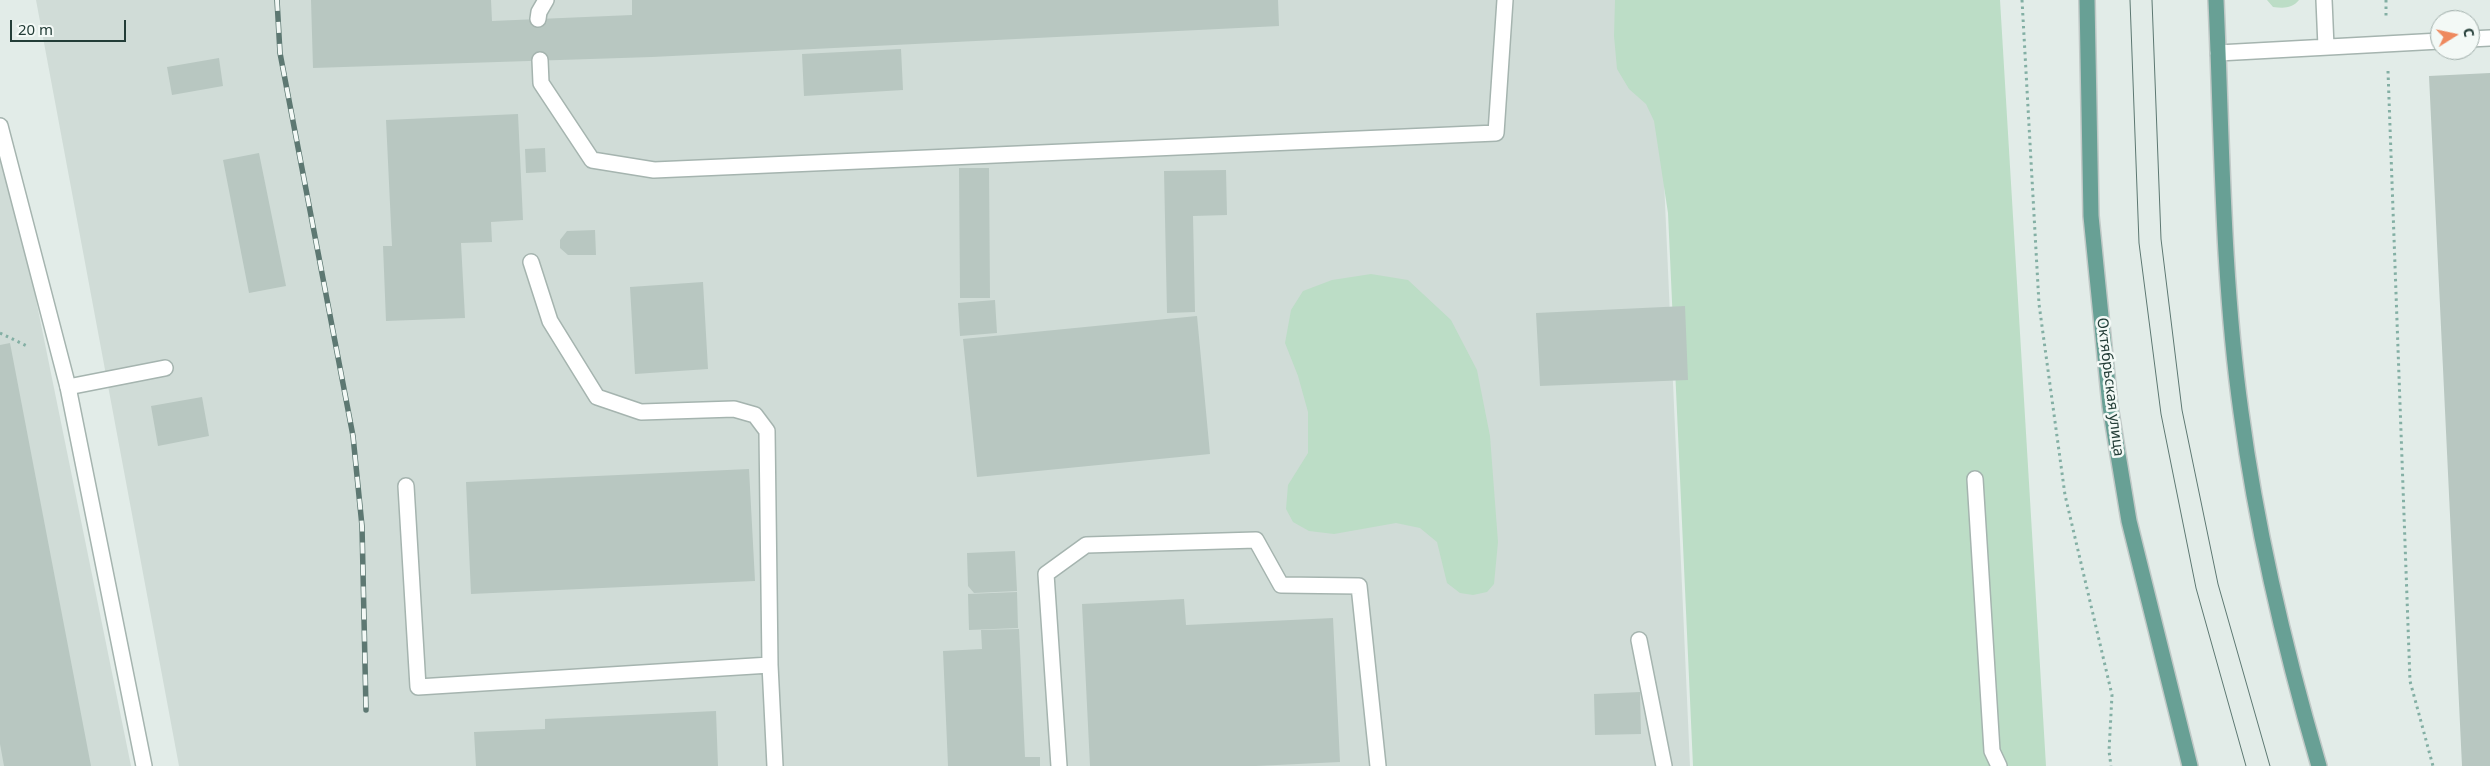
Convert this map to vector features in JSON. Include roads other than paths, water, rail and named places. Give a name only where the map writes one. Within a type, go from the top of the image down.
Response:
[{"type":"main road","name":"Октябрьская улица","points":[[2087,0],[2091,216],[2110,406],[2130,521],[2190,766]]},
{"type":"main road","points":[[2216,0],[2225,248],[2241,412],[2264,546],[2288,659],[2319,766]]},
{"type":"street","points":[[538,19],[538,12],[546,0]]},
{"type":"street","points":[[540,60],[541,83],[592,160],[654,170],[1496,133],[1505,0]]},
{"type":"street","points":[[2324,0],[2326,47]]},
{"type":"street","points":[[2218,53],[2430,42]]},
{"type":"street","points":[[0,126],[68,387],[144,766]]},
{"type":"street","points":[[531,262],[550,321],[597,397],[641,412],[734,409],[755,415],[767,431],[770,665],[775,766]]},
{"type":"street","points":[[68,387],[165,368]]},
{"type":"street","points":[[1975,479],[1992,751],[1999,766]]},
{"type":"street","points":[[406,486],[418,687],[770,665]]},
{"type":"street","points":[[1058,766],[1046,574],[1086,545],[1256,540],[1281,585],[1359,586],[1378,766]]},
{"type":"street","points":[[1640,640],[1664,766]]},
{"type":"tram line","points":[[2130,0],[2139,243],[2161,414],[2196,588],[2246,766]]},
{"type":"tram line","points":[[2152,0],[2161,239],[2182,410],[2218,584],[2270,766]]},
{"type":"railway","points":[[277,0],[280,53],[353,436],[362,526],[366,710]]}]
